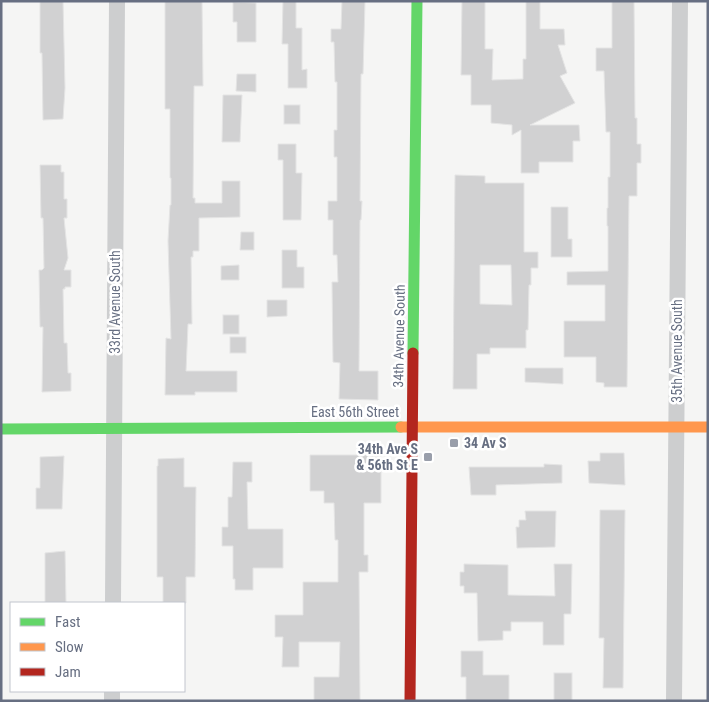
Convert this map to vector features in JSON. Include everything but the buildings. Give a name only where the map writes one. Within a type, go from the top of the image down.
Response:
[{"type":"street","name":"33rd Avenue South","points":[[113,602],[117,1]]},
{"type":"street","name":"34th Avenue South","points":[[410,701],[417,1]]},
{"type":"street","name":"35th Avenue South","points":[[674,701],[680,1]]},
{"type":"street","name":"East 56th Street","points":[[1,429],[708,427]]},
{"type":"traffic: fast","points":[[413,353],[417,1]]},
{"type":"traffic: fast","points":[[1,429],[401,427]]},
{"type":"traffic: slow","points":[[401,427],[708,427]]},
{"type":"traffic: jam","points":[[410,701],[413,353]]},
{"type":"place","name":"34 Av S","points":[[454,443]]},
{"type":"place","name":"34th Ave S & 56th St E","points":[[428,457]]}]
